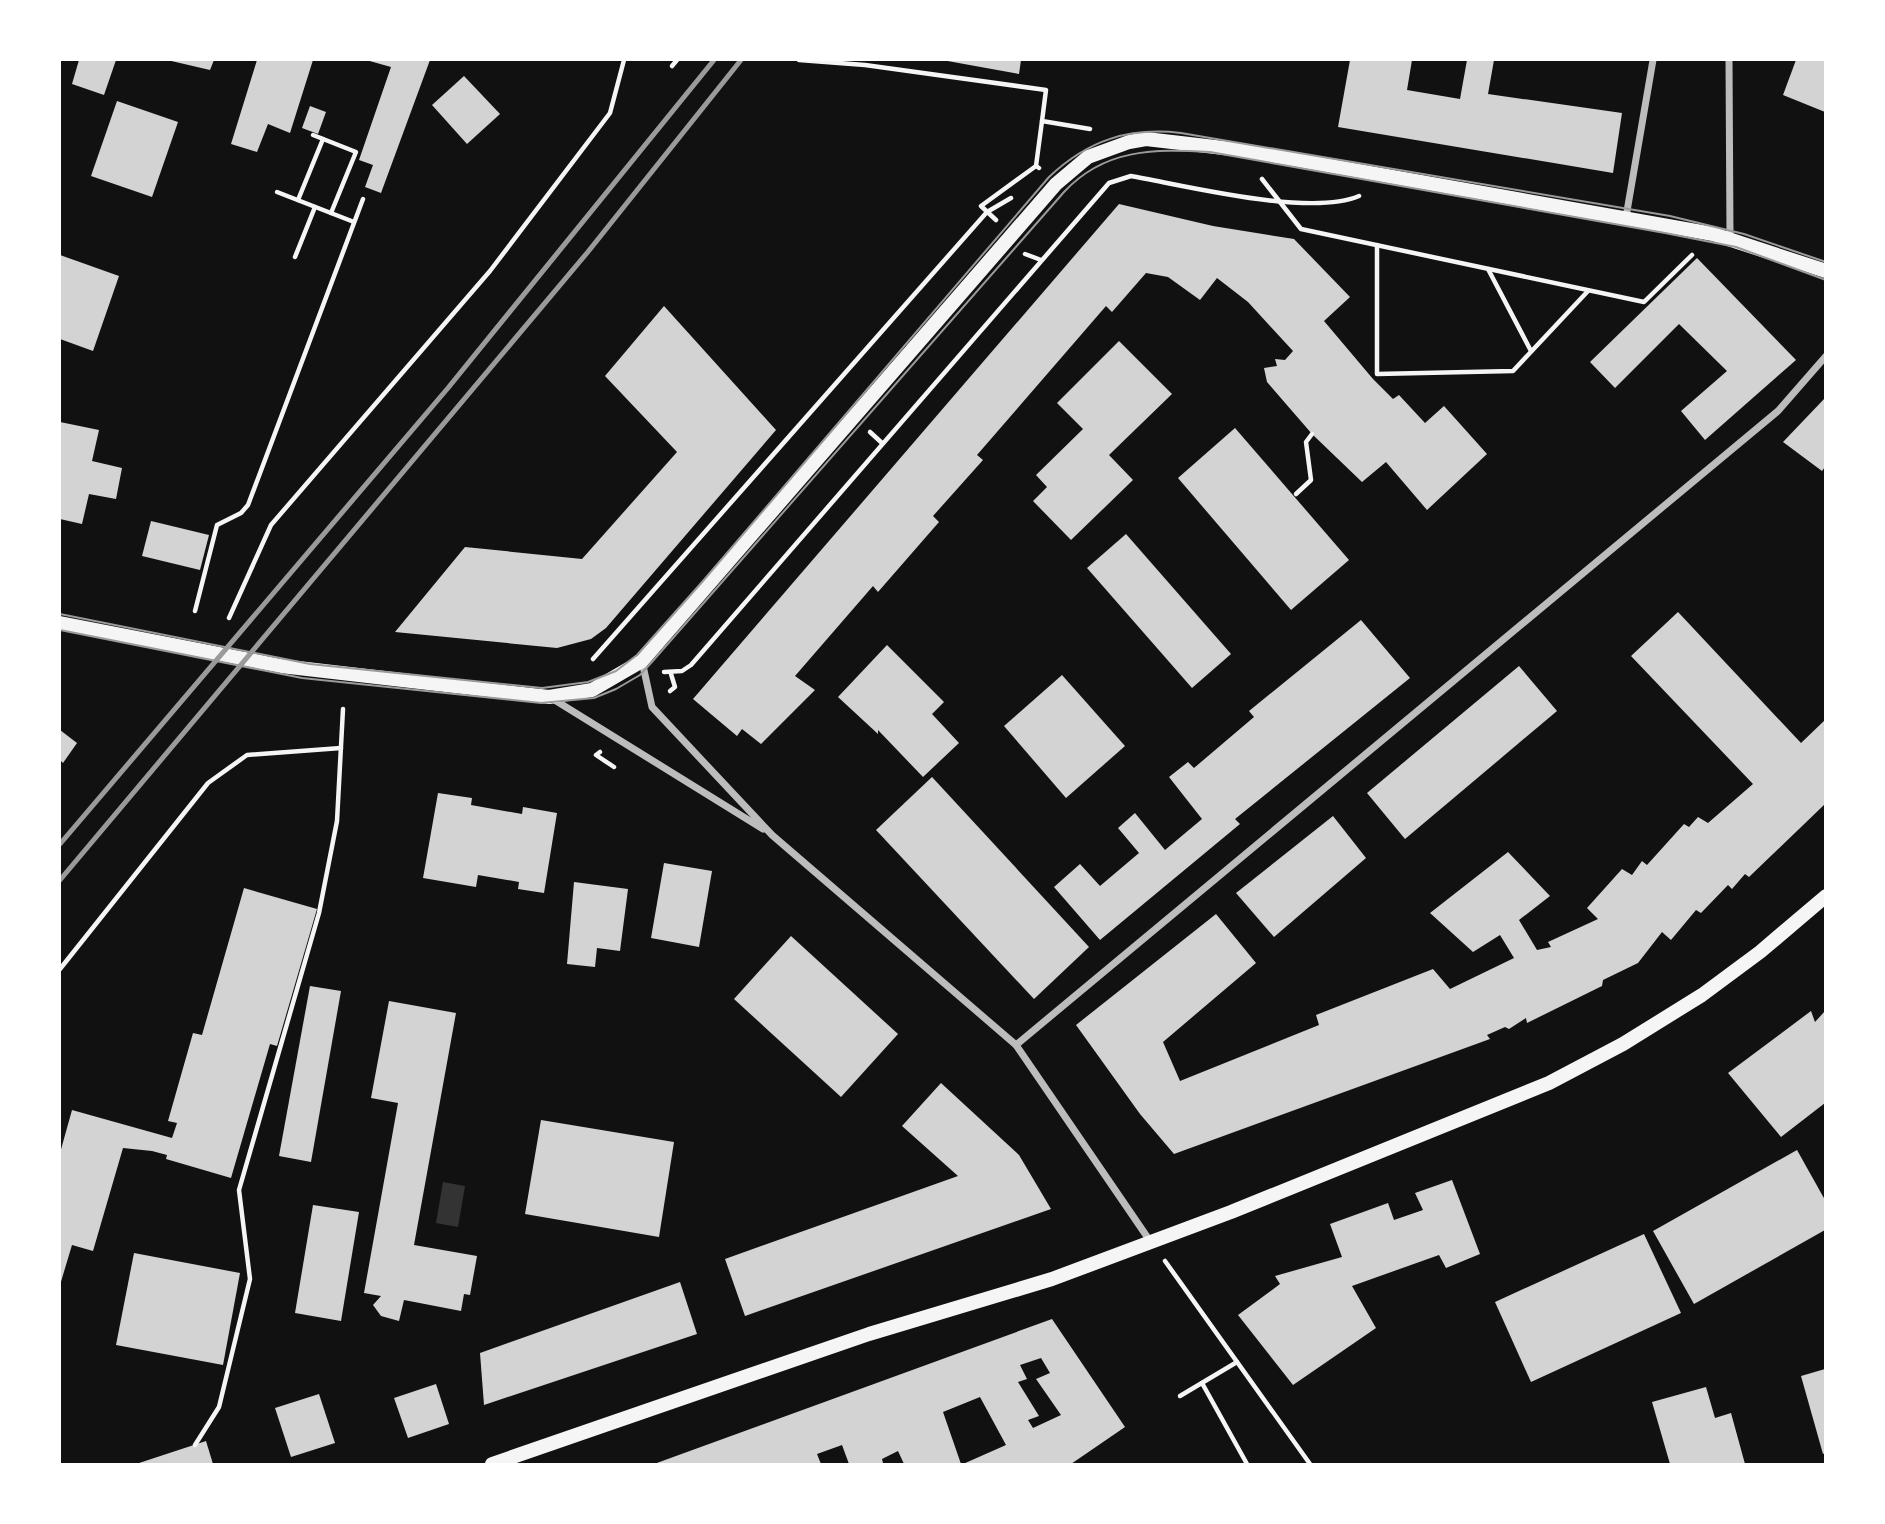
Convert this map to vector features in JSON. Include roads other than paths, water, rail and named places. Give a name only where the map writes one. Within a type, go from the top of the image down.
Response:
[{"type":"main road","points":[[60,622],[281,666],[549,697],[592,690],[642,661],[1056,184],[1088,157],[1129,142],[1146,139],[1241,150],[1730,237],[1825,271]]},
{"type":"main road","points":[[492,1465],[869,1334],[1052,1279],[1231,1212],[1549,1083],[1623,1044],[1702,995],[1760,952],[1825,896]]},
{"type":"street","points":[[1626,218],[1653,60]]},
{"type":"street","points":[[1729,60],[1730,237]]},
{"type":"street","points":[[1016,1045],[1778,411],[1825,356]]},
{"type":"street","points":[[642,661],[652,707],[772,835],[1016,1045],[1150,1241]]},
{"type":"street","points":[[549,697],[772,835]]},
{"type":"tram line","points":[[60,614],[310,664],[542,688],[588,682],[616,671],[637,655],[703,581],[1049,177],[1094,145],[1127,135],[1144,132],[1181,133],[1670,216],[1744,234],[1826,262]]},
{"type":"tram line","points":[[60,630],[302,678],[541,703],[594,698],[616,689],[640,675],[651,663],[1064,192],[1096,167],[1132,154],[1210,152],[1665,233],[1736,247],[1826,280]]},
{"type":"railway","points":[[60,844],[448,388],[714,60]]},
{"type":"railway","points":[[60,880],[587,253],[741,60]]}]
